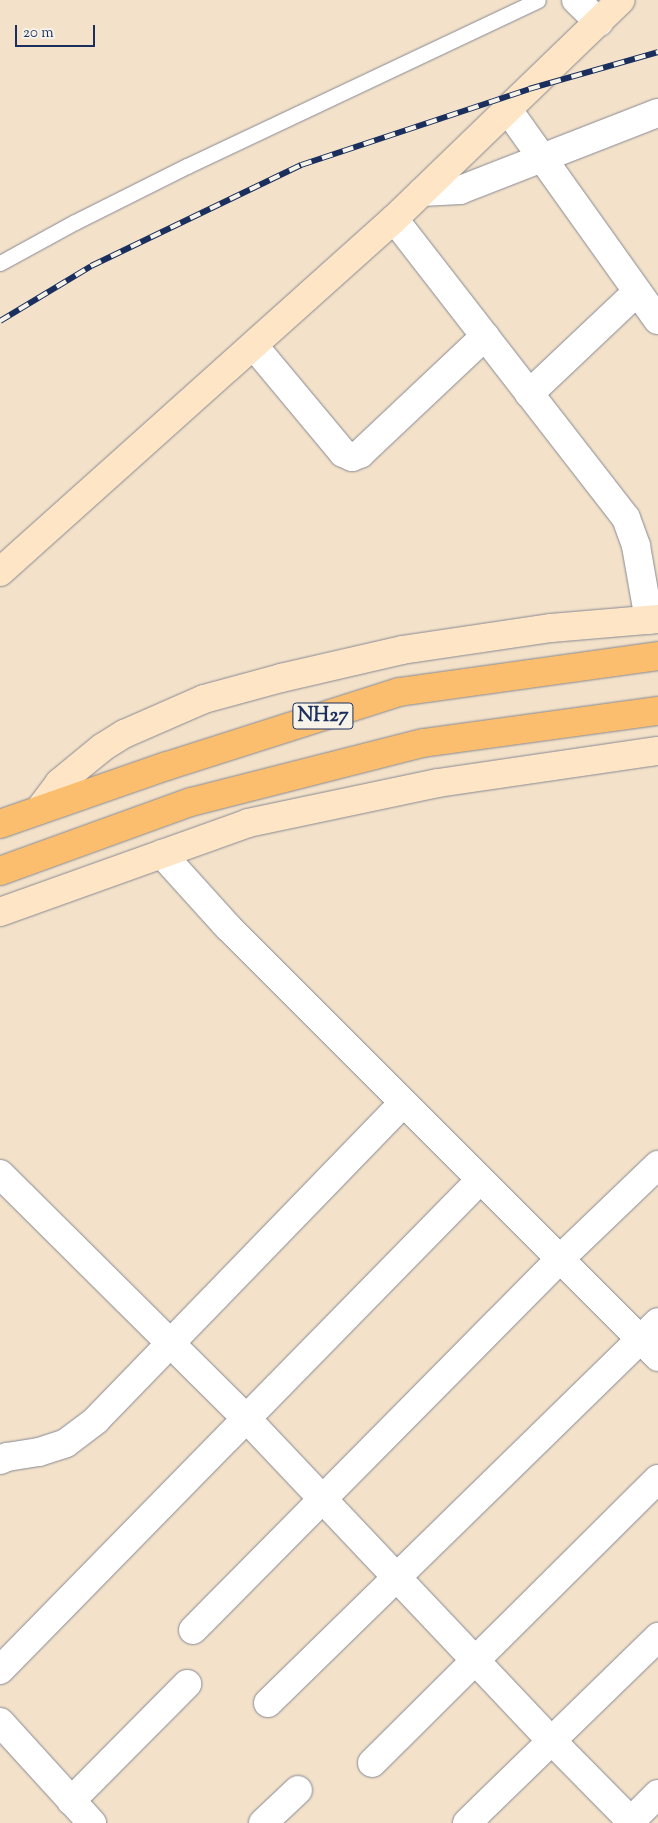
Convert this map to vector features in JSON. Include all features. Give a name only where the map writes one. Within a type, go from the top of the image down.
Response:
[{"type":"highway","name":"NH27","points":[[0,824],[399,692],[658,656]]},
{"type":"highway","name":"NH27","points":[[0,871],[191,802],[424,743],[658,711]]},
{"type":"street","points":[[576,0],[599,22]]},
{"type":"street","points":[[0,572],[394,220],[621,0]]},
{"type":"street","points":[[508,110],[658,320]]},
{"type":"street","points":[[422,192],[460,190],[658,113]]},
{"type":"street","points":[[39,810],[59,783],[103,747],[124,734],[204,699],[281,678],[402,650],[551,628],[654,620],[636,546],[626,518],[614,500],[394,220]]},
{"type":"street","points":[[529,394],[637,292]]},
{"type":"street","points":[[254,346],[343,453],[352,457],[360,454],[485,336]]},
{"type":"street","points":[[0,912],[248,823],[438,784],[658,751]]},
{"type":"street","points":[[162,854],[228,927],[480,1180],[560,1259],[652,1339],[396,1579],[268,1703]]},
{"type":"street","points":[[0,1460],[7,1457],[39,1452],[66,1443],[96,1420],[403,1103]]},
{"type":"street","points":[[193,1630],[560,1259],[658,1166]]},
{"type":"street","points":[[0,1174],[247,1419],[396,1579],[631,1822],[658,1794]]},
{"type":"street","points":[[0,1670],[480,1180]]},
{"type":"street","points":[[372,1763],[658,1478]]},
{"type":"street","points":[[467,1823],[658,1637]]},
{"type":"street","points":[[71,1801],[187,1684]]},
{"type":"street","points":[[0,1722],[92,1823]]},
{"type":"street","points":[[262,1823],[298,1790]]},
{"type":"lane","points":[[0,263],[74,222],[186,166],[538,0]]},
{"type":"railway","points":[[0,321],[91,266],[301,165],[529,89],[658,52]]}]
